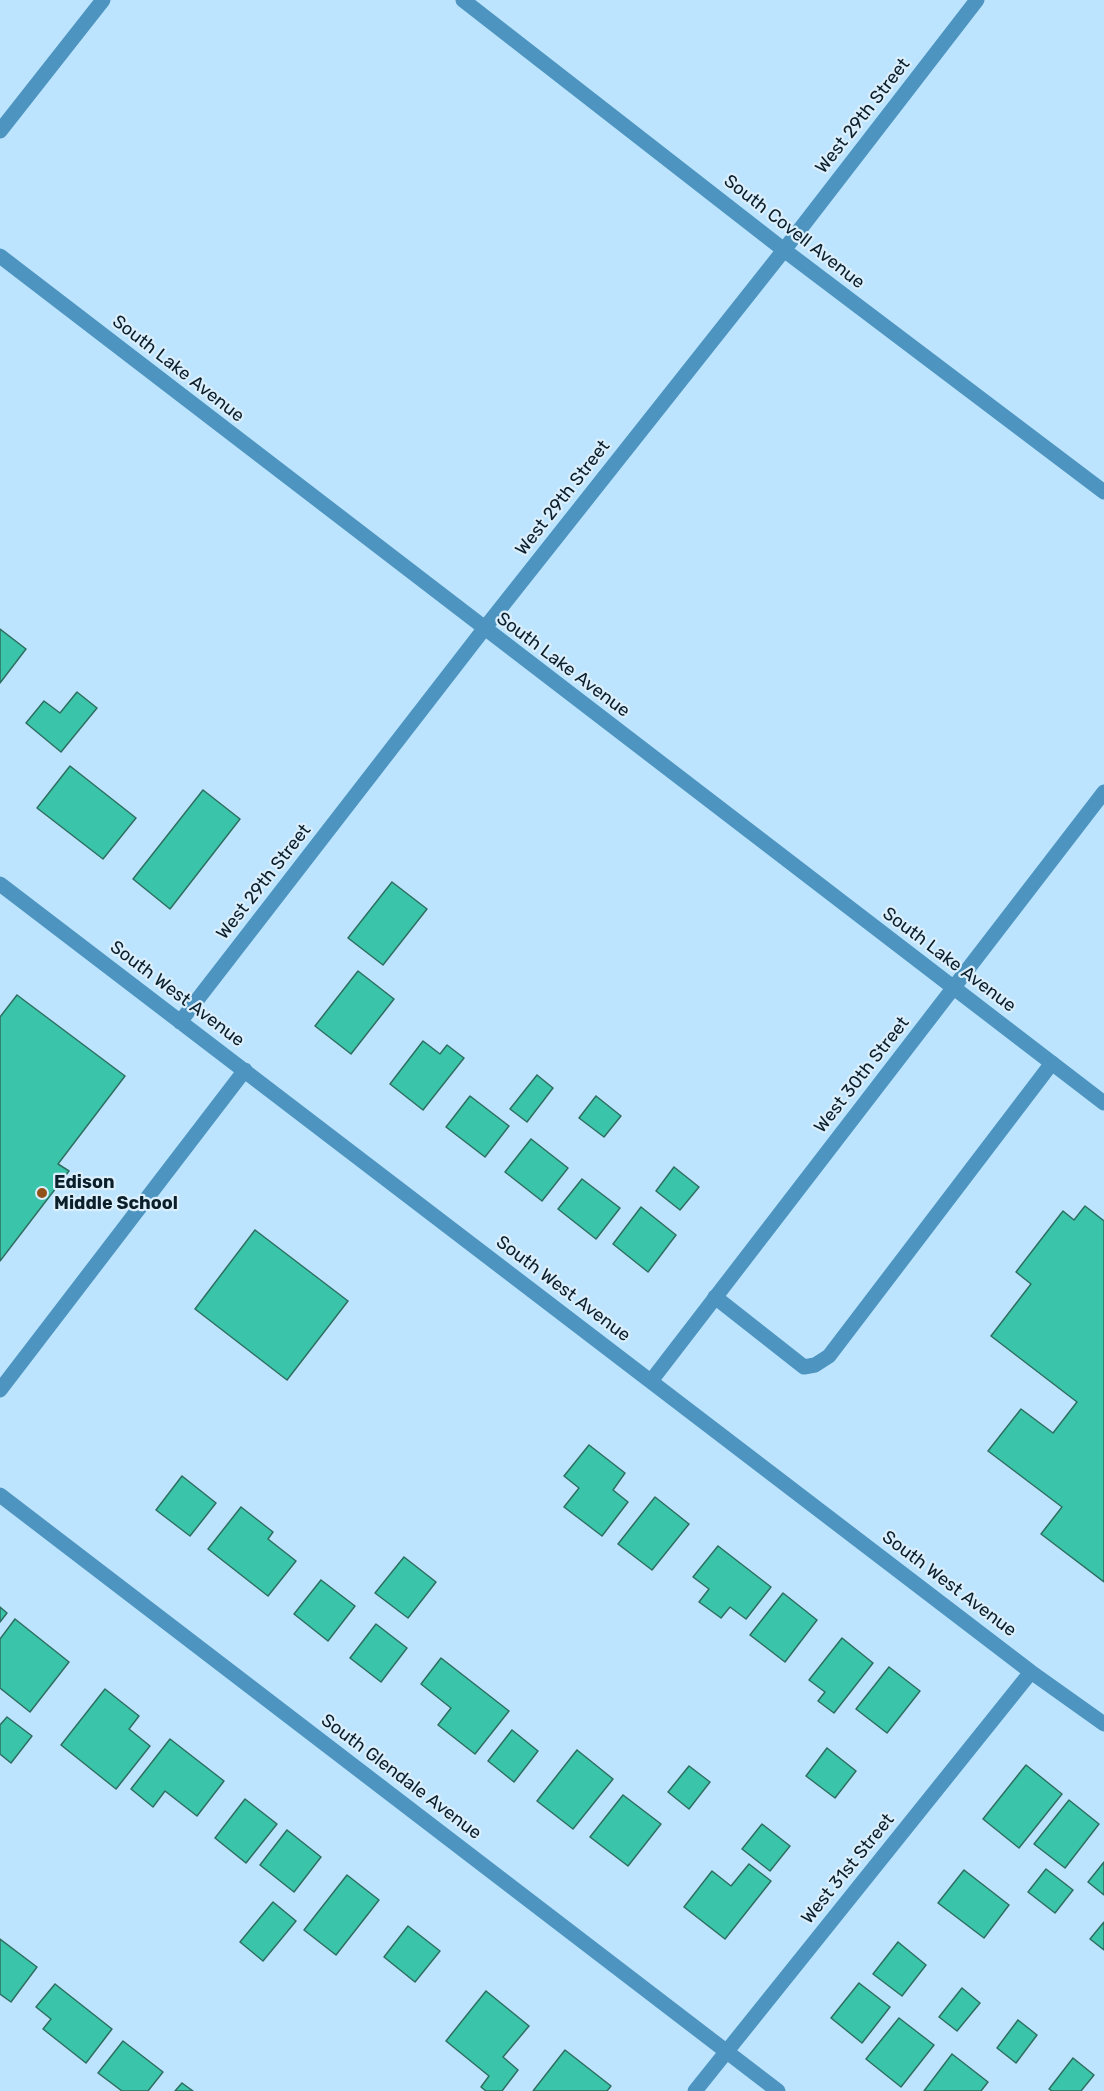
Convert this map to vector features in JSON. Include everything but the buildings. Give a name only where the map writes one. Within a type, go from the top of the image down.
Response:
[{"type":"street","points":[[0,131],[103,0]]},
{"type":"street","name":"South Covell Avenue","points":[[463,0],[784,250],[1104,492]]},
{"type":"street","name":"West 29th Street","points":[[180,1022],[484,629],[784,250],[977,0]]},
{"type":"street","name":"South Lake Avenue","points":[[0,256],[1104,1103]]},
{"type":"street","name":"West 30th Street","points":[[651,1381],[1104,792]]},
{"type":"street","name":"South West Avenue","points":[[0,884],[1031,1672],[1104,1724]]},
{"type":"street","points":[[715,1297],[804,1367],[815,1365],[829,1356],[1052,1063]]},
{"type":"street","points":[[0,1390],[245,1070]]},
{"type":"street","name":"South Glendale Avenue","points":[[0,1495],[778,2091]]},
{"type":"street","name":"West 31st Street","points":[[695,2091],[1031,1672]]},
{"type":"place","name":"Edison Middle School","points":[[42,1193]]}]
